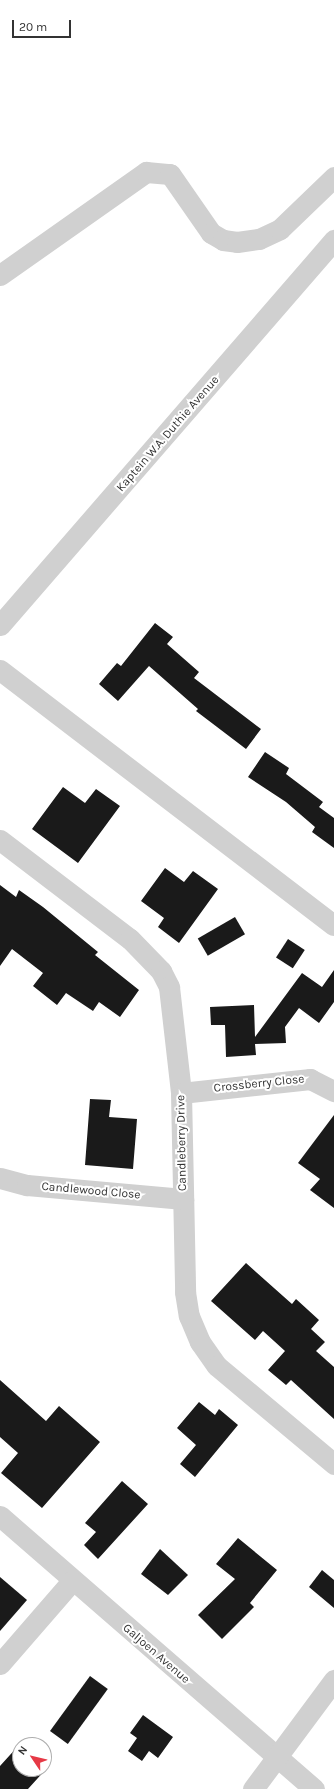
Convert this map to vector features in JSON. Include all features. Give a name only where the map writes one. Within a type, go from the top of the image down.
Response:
[{"type":"street","points":[[0,275],[146,172],[170,174],[211,234],[237,242],[259,238],[280,229],[334,176]]},
{"type":"street","name":"Kaptein W.A. Duthie Avenue","points":[[0,625],[334,240]]},
{"type":"street","points":[[0,670],[334,926]]},
{"type":"street","name":"Candleberry Drive","points":[[0,840],[130,939],[161,971],[169,987],[181,1093],[185,1292],[189,1316],[200,1342],[217,1366],[334,1464]]},
{"type":"street","name":"Crossberry Close","points":[[181,1093],[310,1079],[334,1091]]},
{"type":"street","name":"Candlewood Close","points":[[0,1178],[27,1186],[183,1199]]},
{"type":"street","name":"Galjoen Avenue","points":[[0,1516],[72,1582],[314,1789]]},
{"type":"street","points":[[0,1664],[72,1582]]},
{"type":"street","points":[[253,1789],[275,1755],[334,1680]]},
{"type":"building","points":[[155,623],[173,637],[167,644],[199,672],[194,678],[261,729],[246,749],[196,711],[198,709],[149,666],[118,701],[99,684],[117,663],[121,666]]},
{"type":"building","points":[[265,752],[289,768],[286,774],[323,802],[319,807],[334,818],[334,848],[312,832],[315,827],[286,802],[248,777]]},
{"type":"building","points":[[63,787],[85,803],[96,789],[120,806],[78,863],[32,829]]},
{"type":"building","points":[[165,868],[184,882],[193,871],[218,889],[179,943],[158,927],[164,918],[141,901]]},
{"type":"building","points":[[0,885],[16,897],[19,890],[43,907],[98,952],[95,955],[139,990],[120,1017],[99,1002],[93,1011],[66,993],[57,1005],[33,986],[43,973],[12,949],[0,966]]},
{"type":"building","points":[[235,917],[245,934],[208,956],[198,938]]},
{"type":"building","points":[[288,939],[305,950],[293,968],[276,957]]},
{"type":"building","points":[[334,970],[334,1002],[319,1023],[299,1008],[285,1027],[286,1043],[255,1044],[256,1055],[226,1057],[225,1025],[211,1025],[210,1007],[254,1005],[255,1037],[302,973],[322,987]]},
{"type":"building","points":[[90,1099],[111,1100],[109,1117],[137,1119],[133,1169],[85,1165]]},
{"type":"building","points":[[334,1115],[334,1208],[310,1190],[320,1179],[298,1163]]},
{"type":"building","points":[[246,1263],[292,1304],[296,1299],[319,1320],[311,1329],[325,1342],[316,1351],[334,1367],[334,1419],[291,1380],[286,1385],[268,1370],[285,1351],[263,1331],[255,1340],[211,1301]]},
{"type":"building","points":[[0,1380],[46,1421],[59,1406],[100,1442],[42,1508],[1,1473],[18,1453],[0,1437]]},
{"type":"building","points":[[199,1402],[215,1415],[219,1409],[238,1425],[195,1477],[180,1464],[196,1445],[177,1428]]},
{"type":"building","points":[[122,1481],[148,1504],[98,1559],[84,1545],[96,1532],[85,1523]]},
{"type":"building","points":[[238,1538],[277,1570],[250,1603],[254,1607],[222,1639],[198,1615],[235,1579],[216,1564]]},
{"type":"building","points":[[160,1549],[188,1575],[168,1595],[141,1574]]},
{"type":"building","points":[[322,1570],[334,1580],[334,1608],[309,1587]]},
{"type":"building","points":[[0,1577],[27,1600],[0,1631]]},
{"type":"building","points":[[90,1676],[108,1689],[68,1744],[50,1731]]},
{"type":"building","points":[[143,1715],[173,1737],[158,1758],[149,1751],[142,1761],[128,1751],[137,1738],[130,1733]]},
{"type":"building","points":[[12,1753],[12,1777],[39,1777],[28,1789],[0,1789],[0,1766]]}]
